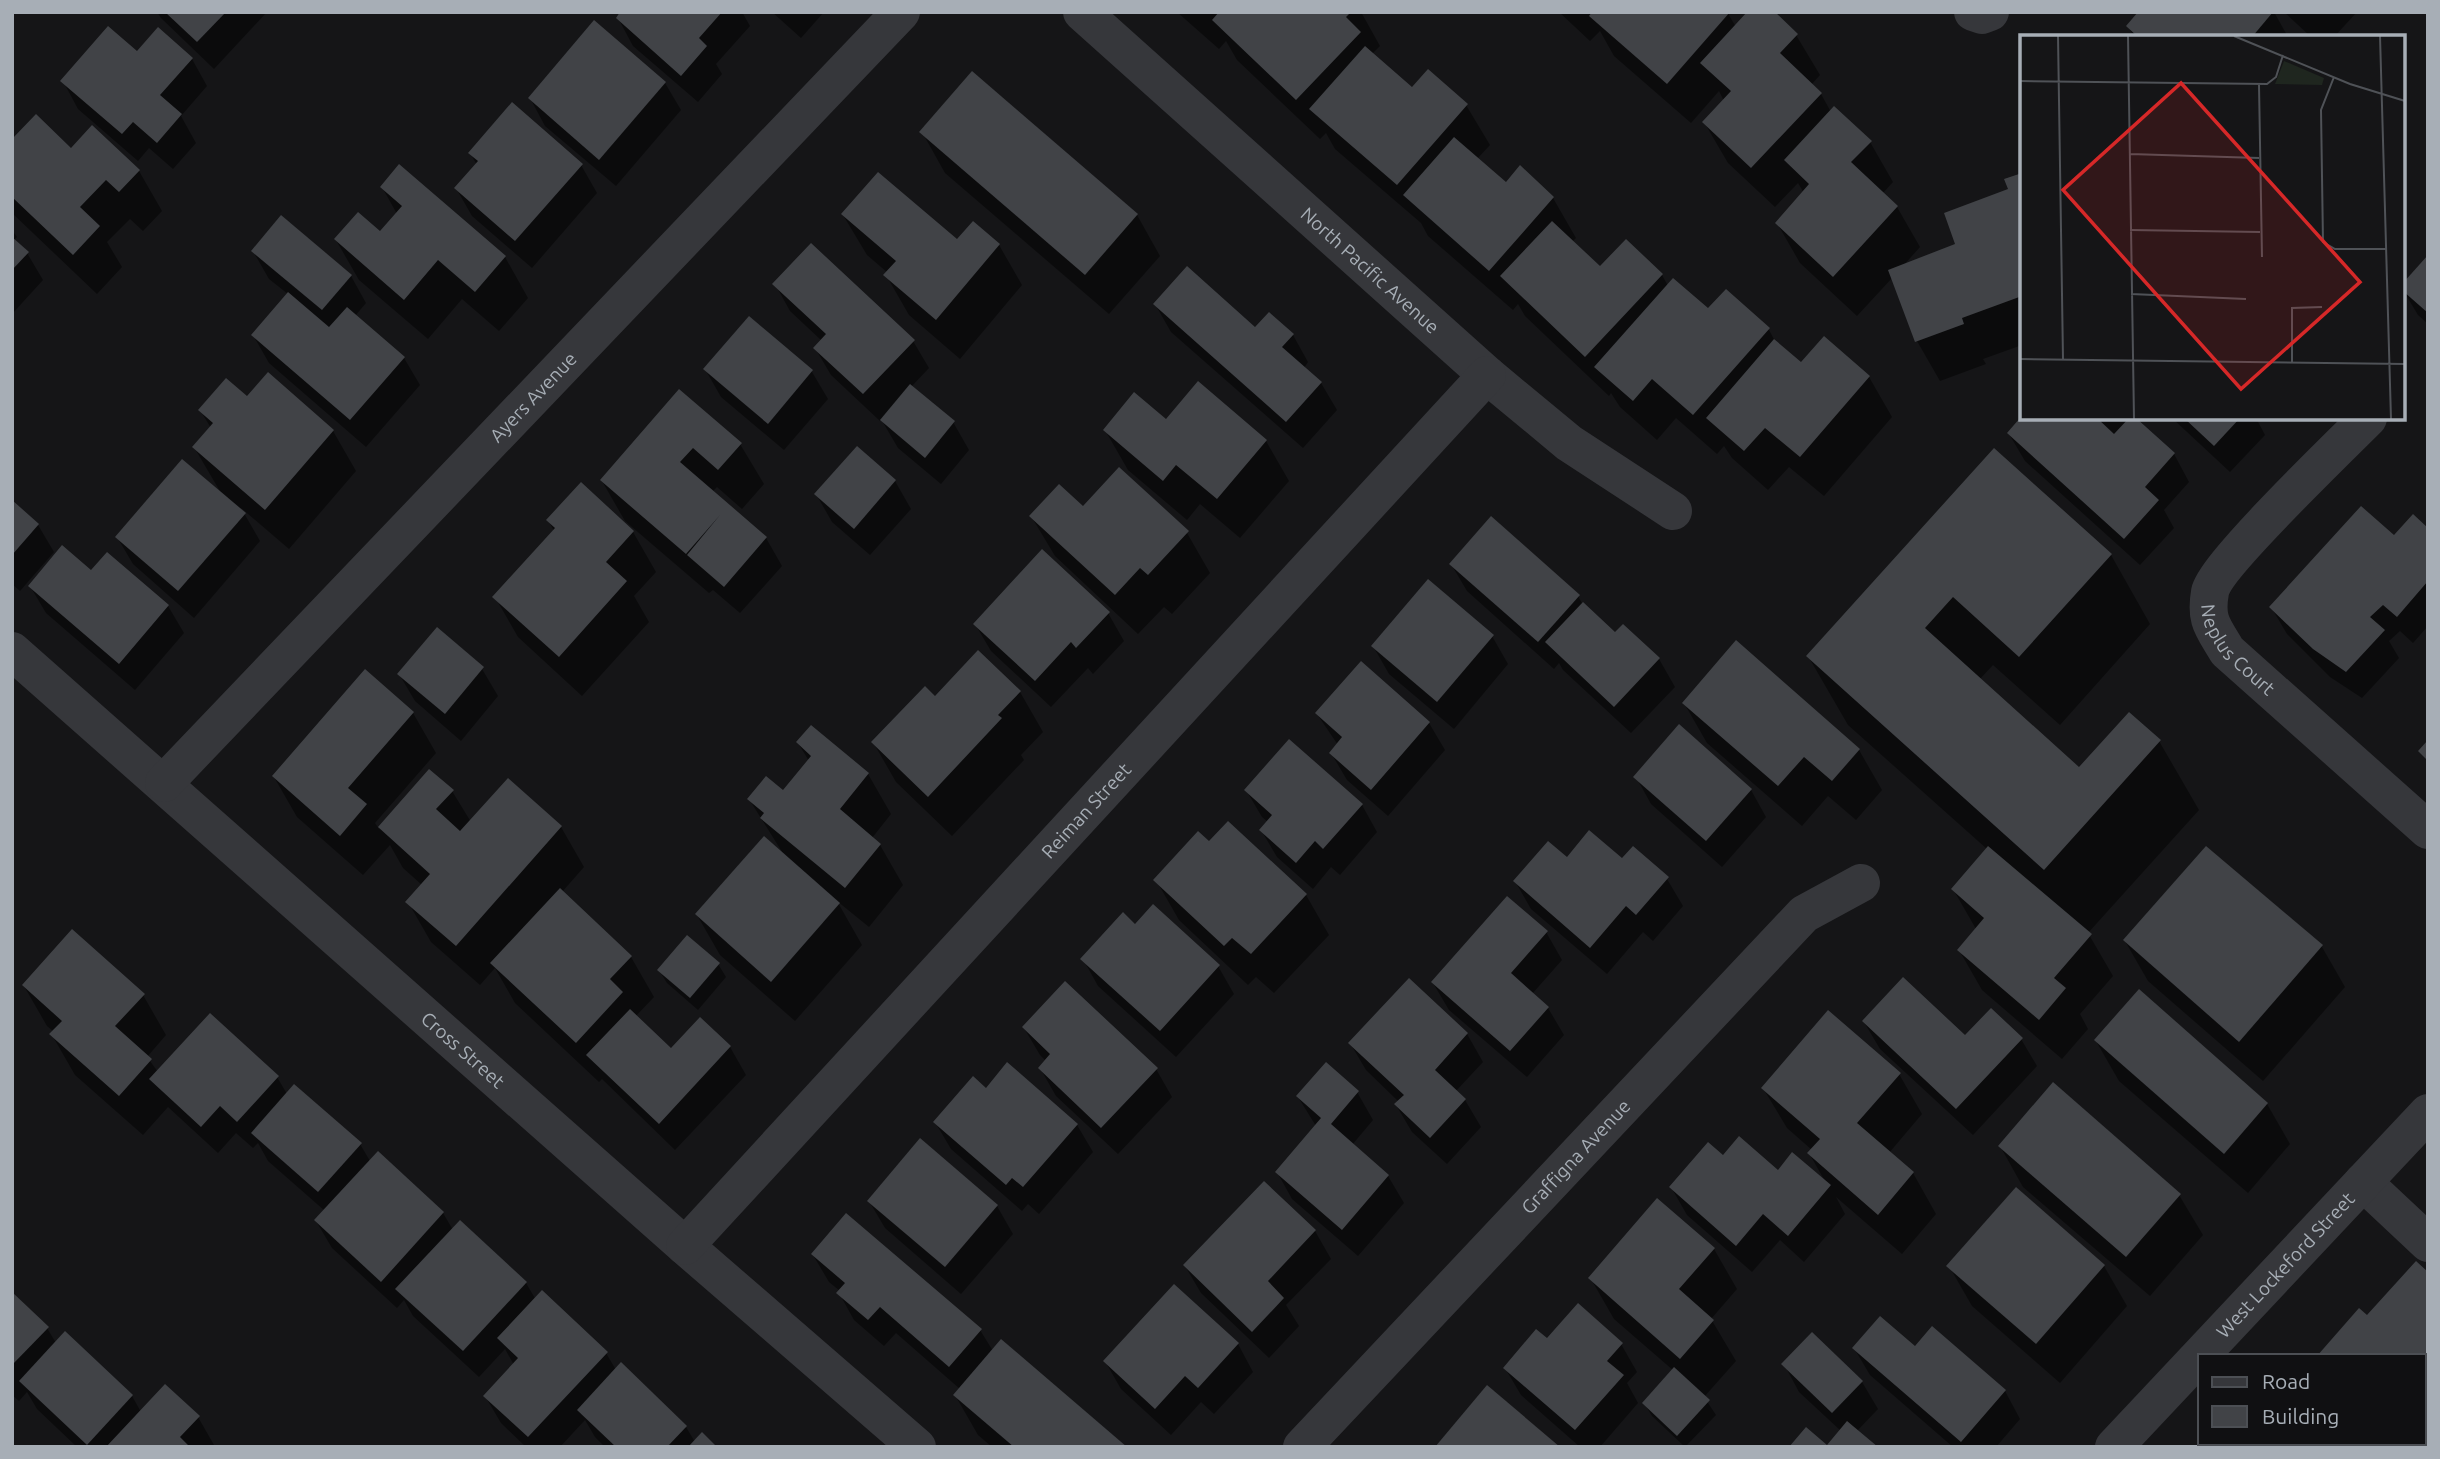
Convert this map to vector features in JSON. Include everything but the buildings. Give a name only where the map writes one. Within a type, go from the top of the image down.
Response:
[{"type":"street","name":"Ayers Avenue","points":[[164,783],[901,12]]},
{"type":"street","name":"North Pacific Avenue","points":[[1082,12],[1487,375],[1569,443],[1673,511]]},
{"type":"street","points":[[1973,12],[1982,15],[1990,12]]},
{"type":"street","name":"Reiman Street","points":[[685,1246],[1487,375]]},
{"type":"street","name":"Neplus Court","points":[[2366,420],[2230,561],[2210,589],[2208,619],[2227,652],[2428,830]]},
{"type":"street","name":"Cross Street","points":[[12,651],[685,1246],[917,1447]]},
{"type":"street","name":"Graffigna Avenue","points":[[1302,1447],[1804,914],[1861,883]]},
{"type":"street","name":"West Lockeford Street","points":[[2209,1354],[2428,1112]]},
{"type":"street","points":[[2363,1182],[2428,1243]]},
{"type":"street","name":"West Lockeford Street","points":[[2114,1447],[2196,1369]]}]
